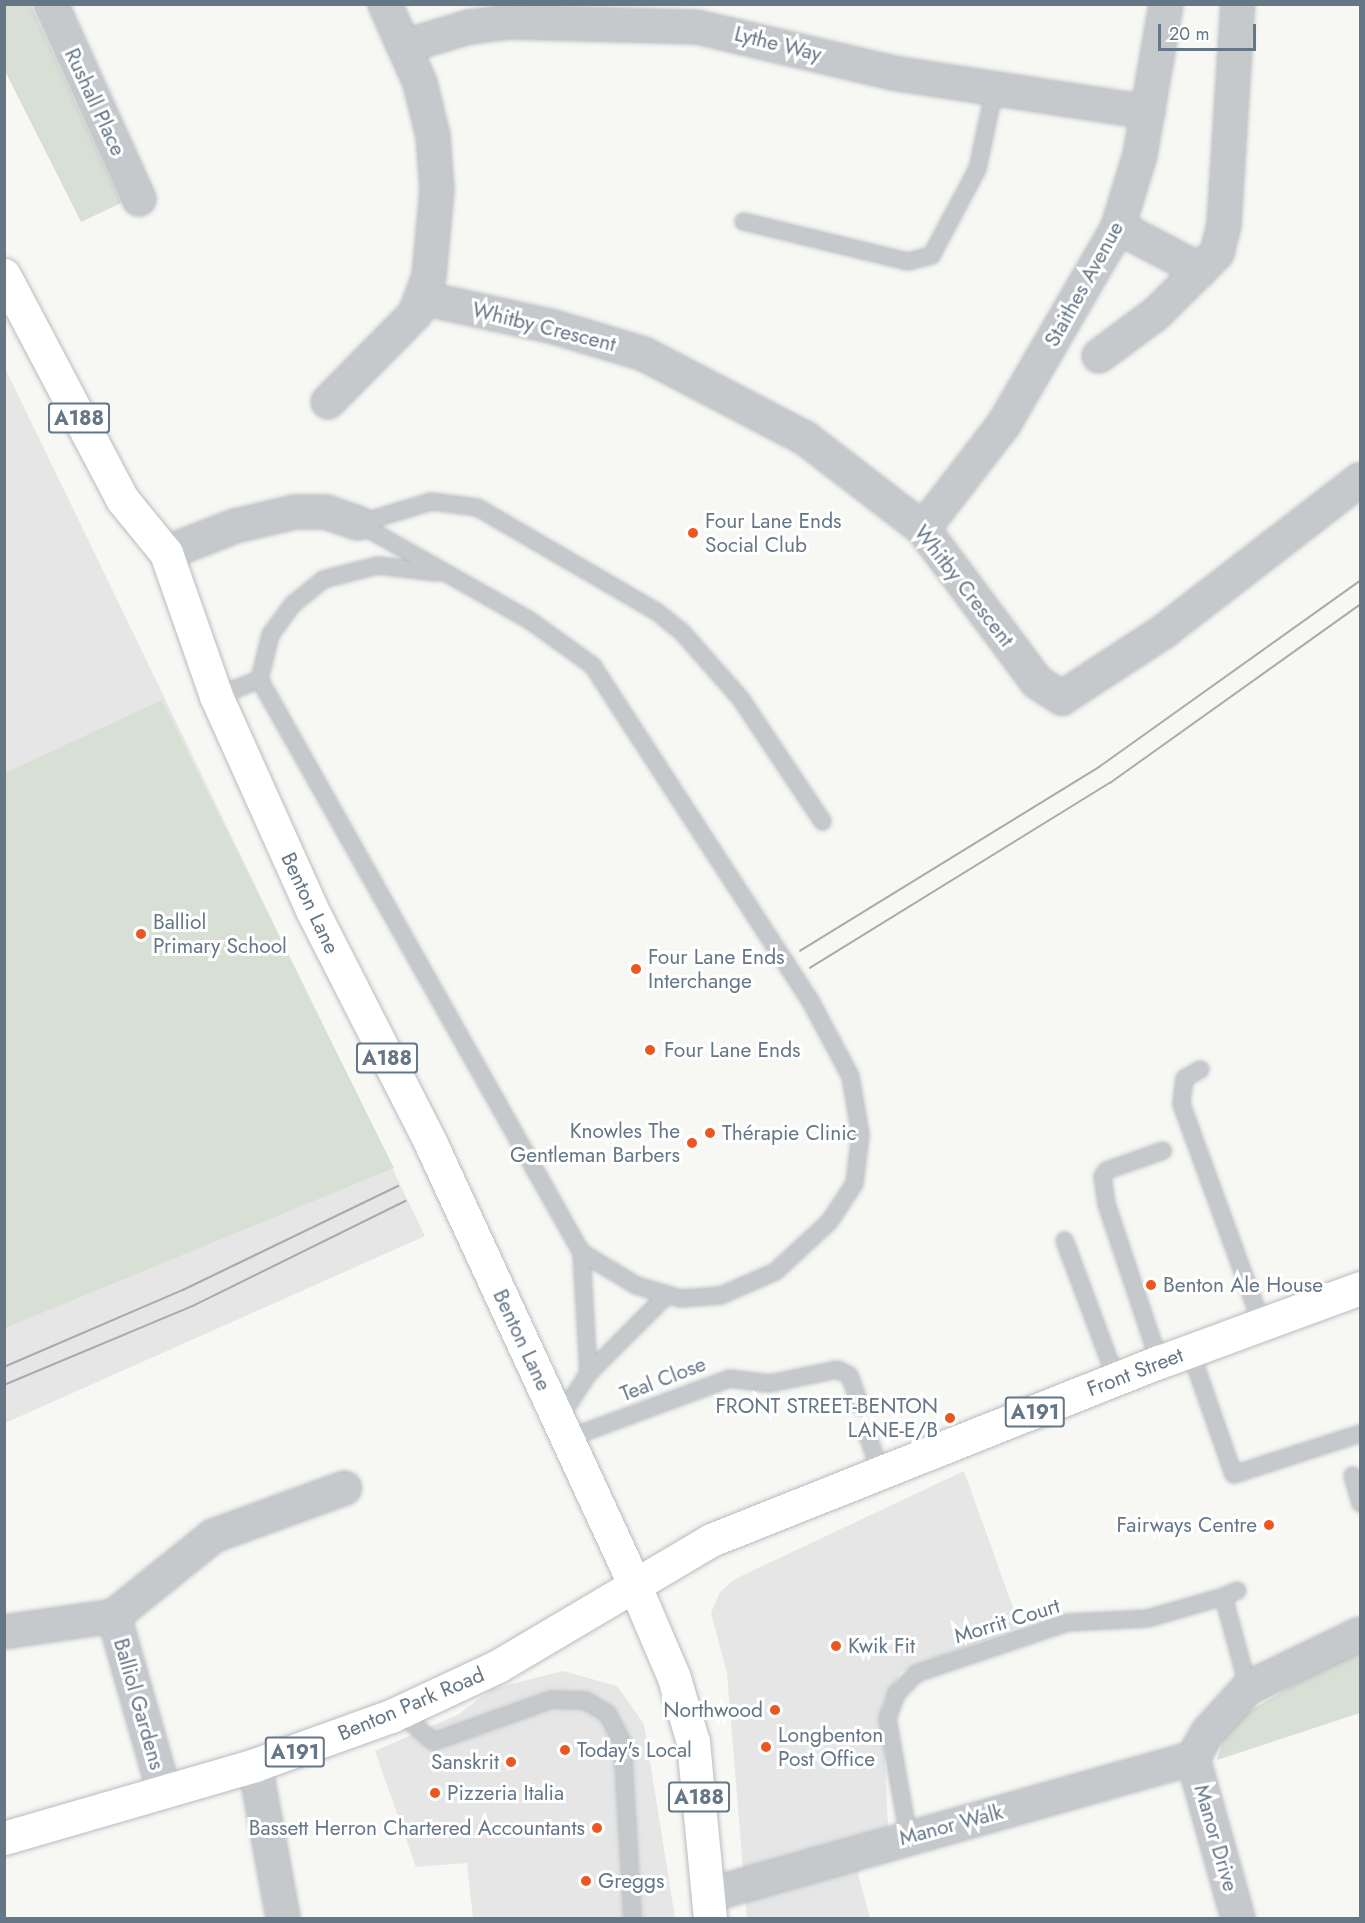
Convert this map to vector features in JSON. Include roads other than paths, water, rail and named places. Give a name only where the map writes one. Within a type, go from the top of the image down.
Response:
[{"type":"main road","name":"Benton Lane","points":[[4,275],[122,499],[166,553],[216,696],[312,910],[431,1144],[634,1584],[674,1678],[693,1743],[710,1907]]},
{"type":"main road","name":"Front Street","points":[[634,1584],[711,1540],[880,1471],[1159,1362],[1360,1288]]},
{"type":"main road","name":"Benton Park Road","points":[[4,1838],[255,1765],[399,1712],[498,1666],[634,1584]]},
{"type":"street","name":"Rushall Place","points":[[51,4],[140,199]]},
{"type":"street","points":[[328,402],[396,336],[422,298],[433,240],[437,164],[405,46],[385,4]]},
{"type":"street","name":"Staithes Avenue","points":[[922,529],[1004,424],[1118,227],[1148,112],[1166,4]]},
{"type":"street","points":[[1099,356],[1157,313],[1217,253],[1224,224],[1238,4]]},
{"type":"street","name":"Lythe Way","points":[[405,46],[469,27],[507,22],[657,24],[729,32],[893,73],[1148,112]]},
{"type":"street","points":[[1118,227],[1200,270]]},
{"type":"street","name":"Whitby Crescent","points":[[422,298],[602,339],[691,374],[805,438],[922,529],[1037,682],[1062,698],[1163,632],[1360,480]]},
{"type":"street","points":[[166,553],[235,526],[295,512],[326,512],[358,523]]},
{"type":"street","name":"Balliol Gardens","points":[[4,1632],[114,1616],[213,1536],[345,1488]]},
{"type":"street","name":"Balliol Gardens","points":[[114,1616],[164,1792]]},
{"type":"street","points":[[1193,1758],[1208,1732],[1248,1689],[1360,1634]]},
{"type":"street","name":"Manor Walk","points":[[710,1907],[908,1836],[1193,1758]]},
{"type":"street","name":"Manor Drive","points":[[1193,1758],[1238,1918]]},
{"type":"street","points":[[255,1765],[283,1918]]},
{"type":"lane","points":[[743,221],[907,261],[931,255],[976,168],[994,89]]},
{"type":"lane","points":[[358,523],[431,501],[477,507],[656,611],[689,639],[740,698],[822,821]]},
{"type":"lane","points":[[358,523],[441,573],[551,633],[605,680],[808,997],[850,1076],[859,1115],[860,1152],[849,1194],[829,1221],[760,1280],[720,1295],[665,1296],[581,1252]]},
{"type":"lane","points":[[441,573],[377,565],[323,579],[292,604],[270,634],[259,679],[581,1252],[588,1373]]},
{"type":"lane","points":[[216,696],[259,679]]},
{"type":"lane","points":[[1200,1069],[1184,1078],[1181,1104],[1262,1324]]},
{"type":"lane","points":[[1159,1362],[1106,1204],[1102,1176],[1106,1170],[1163,1150]]},
{"type":"lane","points":[[1064,1240],[1116,1379]]},
{"type":"lane","points":[[562,1428],[588,1373],[665,1296]]},
{"type":"lane","points":[[1190,1351],[1233,1474],[1360,1433]]},
{"type":"lane","name":"Teal Close","points":[[562,1428],[729,1378],[769,1383],[837,1369],[849,1375],[860,1406]]},
{"type":"lane","points":[[867,1435],[880,1471]]},
{"type":"lane","points":[[1352,1475],[1360,1503]]},
{"type":"lane","name":"Morrit Court","points":[[908,1836],[887,1718],[896,1693],[916,1673],[1066,1622],[1147,1618],[1230,1593],[1248,1689]]},
{"type":"lane","points":[[399,1712],[433,1741],[551,1699],[585,1700],[607,1713],[622,1743],[632,1918]]},
{"type":"tram line","points":[[800,951],[1099,767],[1360,581]]},
{"type":"tram line","points":[[810,968],[1110,783],[1360,605]]},
{"type":"tram line","points":[[4,1367],[183,1290],[398,1186]]},
{"type":"tram line","points":[[4,1385],[193,1306],[405,1201]]},
{"type":"place","name":"Four Lane Ends Social Club","points":[[693,533]]},
{"type":"place","name":"Balliol Primary School","points":[[141,934]]},
{"type":"place","name":"Four Lane Ends Interchange","points":[[636,969]]},
{"type":"place","name":"Four Lane Ends","points":[[650,1050]]},
{"type":"place","name":"Thérapie Clinic","points":[[710,1133]]},
{"type":"place","name":"Knowles The Gentleman Barbers","points":[[692,1143]]},
{"type":"place","name":"Benton Ale House","points":[[1151,1285]]},
{"type":"place","name":"FRONT STREET-BENTON LANE-E/B","points":[[950,1418]]},
{"type":"place","name":"Fairways Centre","points":[[1269,1525]]},
{"type":"place","name":"Kwik Fit","points":[[836,1646]]},
{"type":"place","name":"Northwood","points":[[775,1710]]},
{"type":"place","name":"Longbenton Post Office","points":[[766,1747]]},
{"type":"place","name":"Today's Local","points":[[565,1750]]},
{"type":"place","name":"Sanskrit","points":[[511,1762]]},
{"type":"place","name":"Pizzeria Italia","points":[[435,1793]]},
{"type":"place","name":"Bassett Herron Chartered Accountants","points":[[597,1828]]},
{"type":"place","name":"Greggs","points":[[586,1881]]}]
